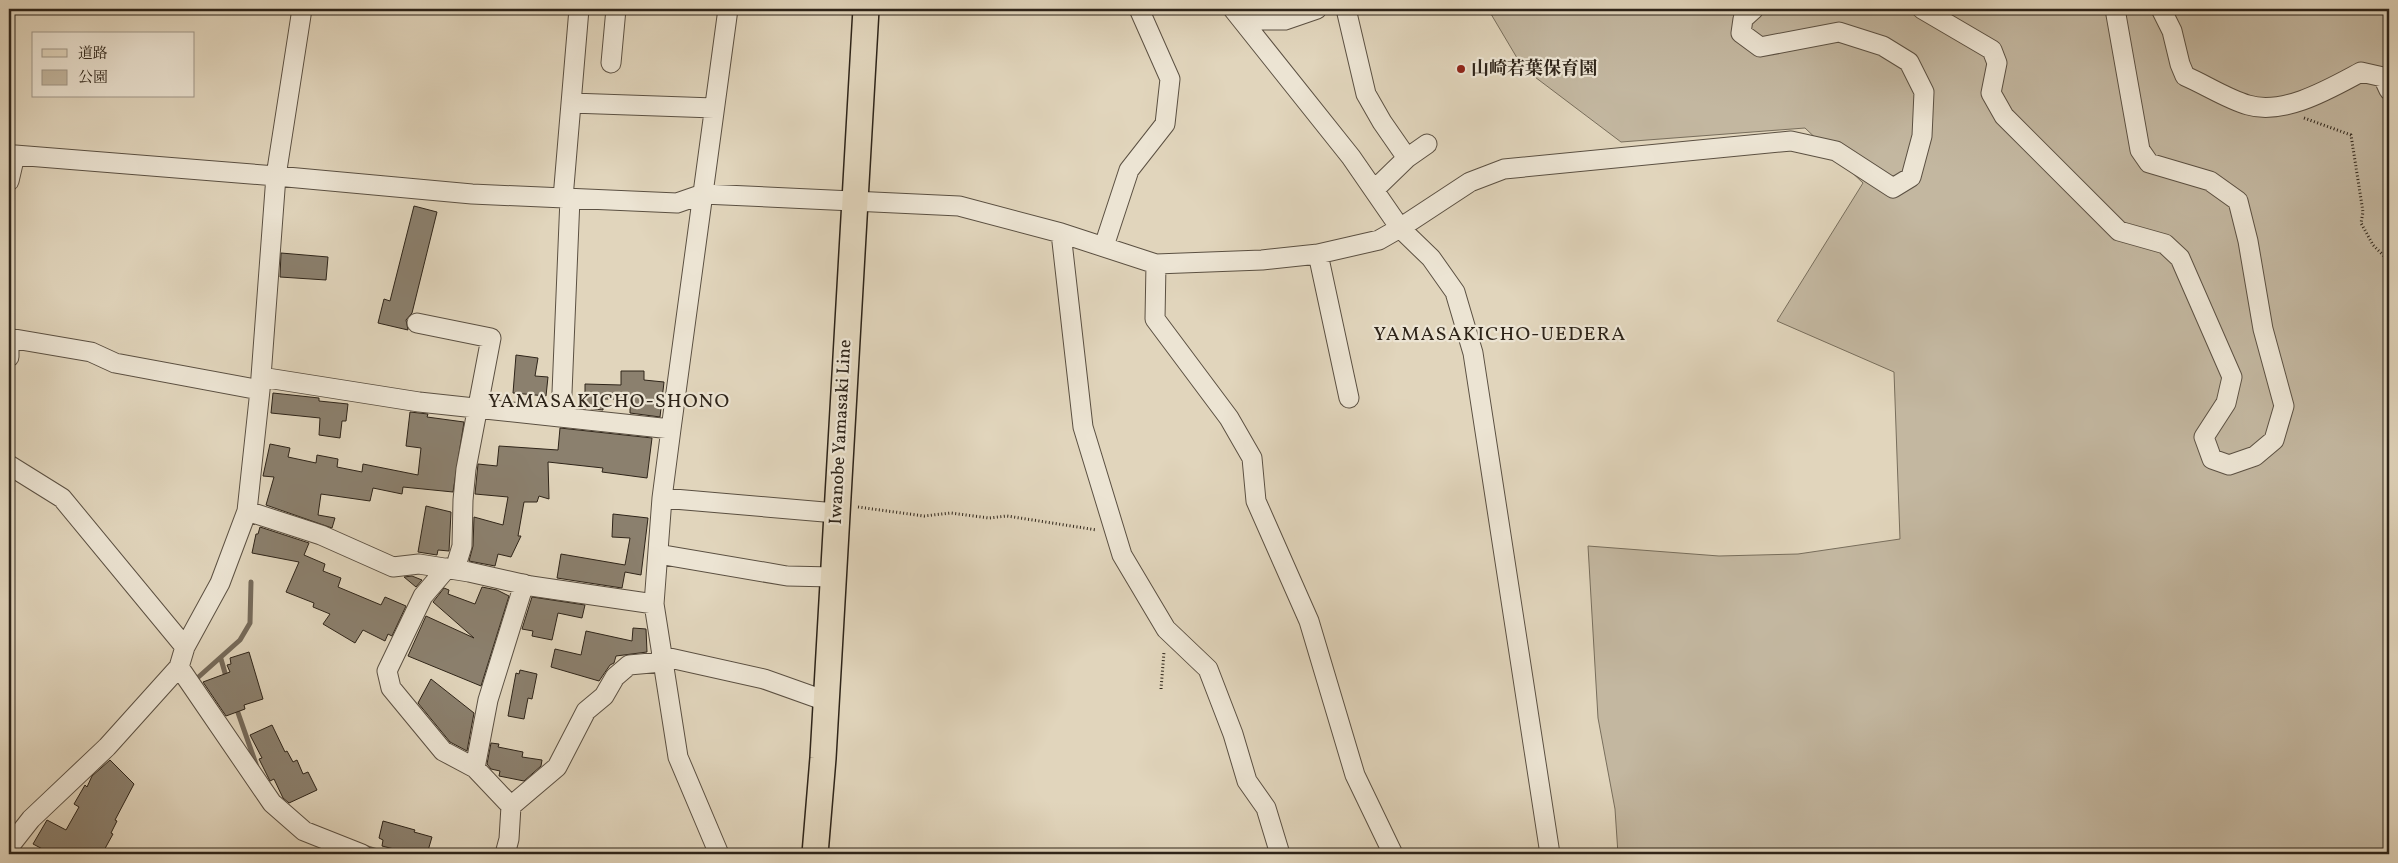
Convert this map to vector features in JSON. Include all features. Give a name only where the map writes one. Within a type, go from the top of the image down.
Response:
[{"type":"main road","name":"Iwanobe Yamasaki Line","points":[[814,854],[826,701],[853,200],[866,9]]},
{"type":"street","points":[[9,847],[31,819],[107,747],[179,667],[185,647],[220,583],[247,512],[261,384],[276,176],[302,9]]},
{"type":"street","points":[[561,417],[566,198],[571,103],[579,9]]},
{"type":"street","points":[[611,64],[616,9]]},
{"type":"street","points":[[719,854],[678,757],[654,604],[662,498],[728,9]]},
{"type":"street","points":[[1104,246],[1129,170],[1165,124],[1170,79],[1139,9]]},
{"type":"street","points":[[1238,14],[1285,20],[1317,9]]},
{"type":"street","points":[[1346,9],[1366,94],[1382,122],[1408,158]]},
{"type":"street","points":[[9,181],[15,155],[472,194],[677,203],[703,194],[959,206],[1061,233],[1156,264],[1262,260],[1318,254],[1379,240],[1470,182],[1504,169],[1791,141],[1836,151],[1893,188],[1911,177],[1922,136],[1924,92],[1909,62],[1883,46],[1839,32],[1760,47],[1741,33],[1742,19],[1754,9]]},
{"type":"street","points":[[1922,9],[1992,50],[1997,63],[1991,93],[2004,116],[2119,231],[2165,244],[2180,258],[2232,377],[2226,403],[2204,437],[2212,459],[2229,465],[2255,456],[2274,440],[2284,406],[2263,329],[2248,241],[2238,201],[2210,181],[2149,163],[2140,150],[2115,9]]},
{"type":"street","points":[[2161,9],[2172,31],[2185,76],[2250,106],[2276,107],[2316,96],[2361,72],[2384,77],[2389,90]]},
{"type":"street","points":[[1238,14],[1327,125],[1400,228],[1431,258],[1455,292],[1473,353],[1550,854]]},
{"type":"street","points":[[571,103],[714,108]]},
{"type":"street","points":[[1374,190],[1408,158],[1427,144]]},
{"type":"street","points":[[1061,233],[1083,428],[1122,555],[1166,629],[1208,669],[1233,734],[1247,781],[1266,808],[1280,854]]},
{"type":"street","points":[[1318,254],[1349,398]]},
{"type":"street","points":[[1156,264],[1155,319],[1229,418],[1252,458],[1256,501],[1309,621],[1355,775],[1393,854]]},
{"type":"street","points":[[417,322],[491,338],[462,500],[462,546],[451,569],[423,596],[386,671],[387,678],[391,688],[442,751],[475,768],[511,806],[510,839],[505,854]]},
{"type":"street","points":[[9,358],[9,337],[91,352],[114,363],[261,384],[671,430]]},
{"type":"street","points":[[9,465],[62,498],[185,647]]},
{"type":"street","points":[[662,498],[836,509]]},
{"type":"street","points":[[247,512],[321,535],[393,567],[419,564],[524,584],[654,604]]},
{"type":"street","points":[[658,554],[788,576],[833,577]]},
{"type":"street","points":[[475,768],[488,700],[524,584]]},
{"type":"street","points":[[511,806],[557,767],[586,711],[604,696],[614,677],[629,665],[662,659],[764,679],[826,701]]},
{"type":"street","points":[[179,667],[272,803],[304,831],[362,854]]},
{"type":"path","points":[[2276,107],[2351,136],[2363,212],[2360,223],[2373,245],[2389,261]]},
{"type":"path","points":[[836,509],[924,516],[951,513],[989,518],[1007,516],[1115,532]]},
{"type":"path","points":[[1161,689],[1166,629]]},
{"type":"green space","points":[[1488,9],[2389,9],[2389,854],[1618,854],[1615,809],[1598,718],[1588,546],[1719,556],[1798,554],[1900,539],[1894,372],[1777,321],[1863,183],[1805,128],[1621,142],[1523,68]]},
{"type":"building","points":[[414,206],[437,212],[412,313],[406,320],[408,330],[378,323],[384,299],[390,301]]},
{"type":"building","points":[[281,253],[328,257],[326,280],[280,277]]},
{"type":"building","points":[[516,355],[538,358],[535,376],[548,377],[546,396],[513,393]]},
{"type":"building","points":[[621,371],[644,371],[644,380],[664,382],[660,417],[630,413],[630,399],[603,399],[603,410],[585,408],[585,384],[621,385]]},
{"type":"building","points":[[273,393],[319,398],[319,401],[348,404],[346,421],[342,421],[340,438],[319,435],[320,418],[271,413]]},
{"type":"building","points":[[410,412],[428,414],[427,417],[464,422],[453,492],[403,487],[402,494],[373,488],[370,501],[321,494],[318,515],[335,518],[332,528],[266,505],[274,477],[263,476],[270,444],[290,448],[288,457],[316,463],[317,455],[338,459],[337,467],[362,472],[363,464],[418,475],[421,448],[406,446]]},
{"type":"building","points":[[560,428],[652,438],[647,478],[602,472],[603,468],[548,462],[549,499],[539,496],[537,502],[524,502],[518,536],[521,536],[511,557],[498,554],[495,566],[469,561],[473,546],[474,517],[503,525],[508,497],[475,494],[478,464],[497,466],[499,446],[558,450]]},
{"type":"building","points":[[426,506],[451,512],[449,551],[438,550],[437,555],[418,552]]},
{"type":"building","points":[[613,514],[648,518],[641,575],[625,572],[622,588],[557,578],[561,554],[625,565],[630,538],[612,537]]},
{"type":"building","points":[[260,527],[309,543],[304,555],[325,564],[323,571],[341,578],[338,587],[381,605],[385,597],[406,606],[392,636],[388,634],[385,641],[363,630],[355,643],[323,624],[330,614],[313,607],[314,603],[286,592],[299,562],[252,553],[256,534],[258,534]]},
{"type":"building","points":[[412,576],[422,580],[416,587],[404,577]]},
{"type":"building","points":[[482,587],[497,590],[509,596],[481,686],[408,656],[426,616],[474,638],[433,602],[444,588],[449,590],[448,594],[475,604]]},
{"type":"building","points":[[532,597],[585,605],[582,618],[558,613],[552,640],[532,636],[533,631],[522,629]]},
{"type":"building","points":[[633,628],[646,629],[647,652],[616,656],[614,663],[610,665],[599,681],[551,667],[555,649],[581,655],[586,631],[632,641]]},
{"type":"building","points":[[249,652],[263,699],[244,705],[245,709],[226,716],[203,682],[230,672],[227,665],[231,664],[230,658]]},
{"type":"building","points":[[520,670],[537,674],[532,699],[528,698],[524,719],[508,716],[516,673],[519,674]]},
{"type":"building","points":[[431,679],[474,713],[467,751],[450,742],[418,703]]},
{"type":"building","points":[[272,725],[285,752],[287,751],[293,762],[297,760],[303,774],[308,772],[317,790],[289,803],[283,798],[274,779],[270,781],[259,759],[262,758],[250,735]]},
{"type":"building","points":[[491,743],[499,744],[498,747],[523,752],[522,757],[542,760],[541,766],[524,781],[499,776],[500,771],[491,769],[487,764]]},
{"type":"building","points":[[110,760],[134,784],[115,820],[117,821],[111,833],[113,834],[102,854],[52,854],[33,844],[47,820],[66,830],[79,807],[74,804],[85,785],[87,787],[92,776]]},
{"type":"building","points":[[383,821],[432,837],[427,854],[414,854],[382,846],[383,840],[379,838]]},
{"type":"waterway","points":[[194,681],[240,640],[250,623],[251,582]]},
{"type":"waterway","points":[[221,659],[227,680]]},
{"type":"waterway","points":[[236,707],[257,767]]},
{"type":"waterway","points":[[364,847],[387,854]]},
{"type":"place","name":"山崎若葉保育園","points":[[1461,69]]},
{"type":"district","name":"YAMASAKICHO-UEDERA","points":[[1500,335]]},
{"type":"district","name":"YAMASAKICHO-SHONO","points":[[609,402]]}]
